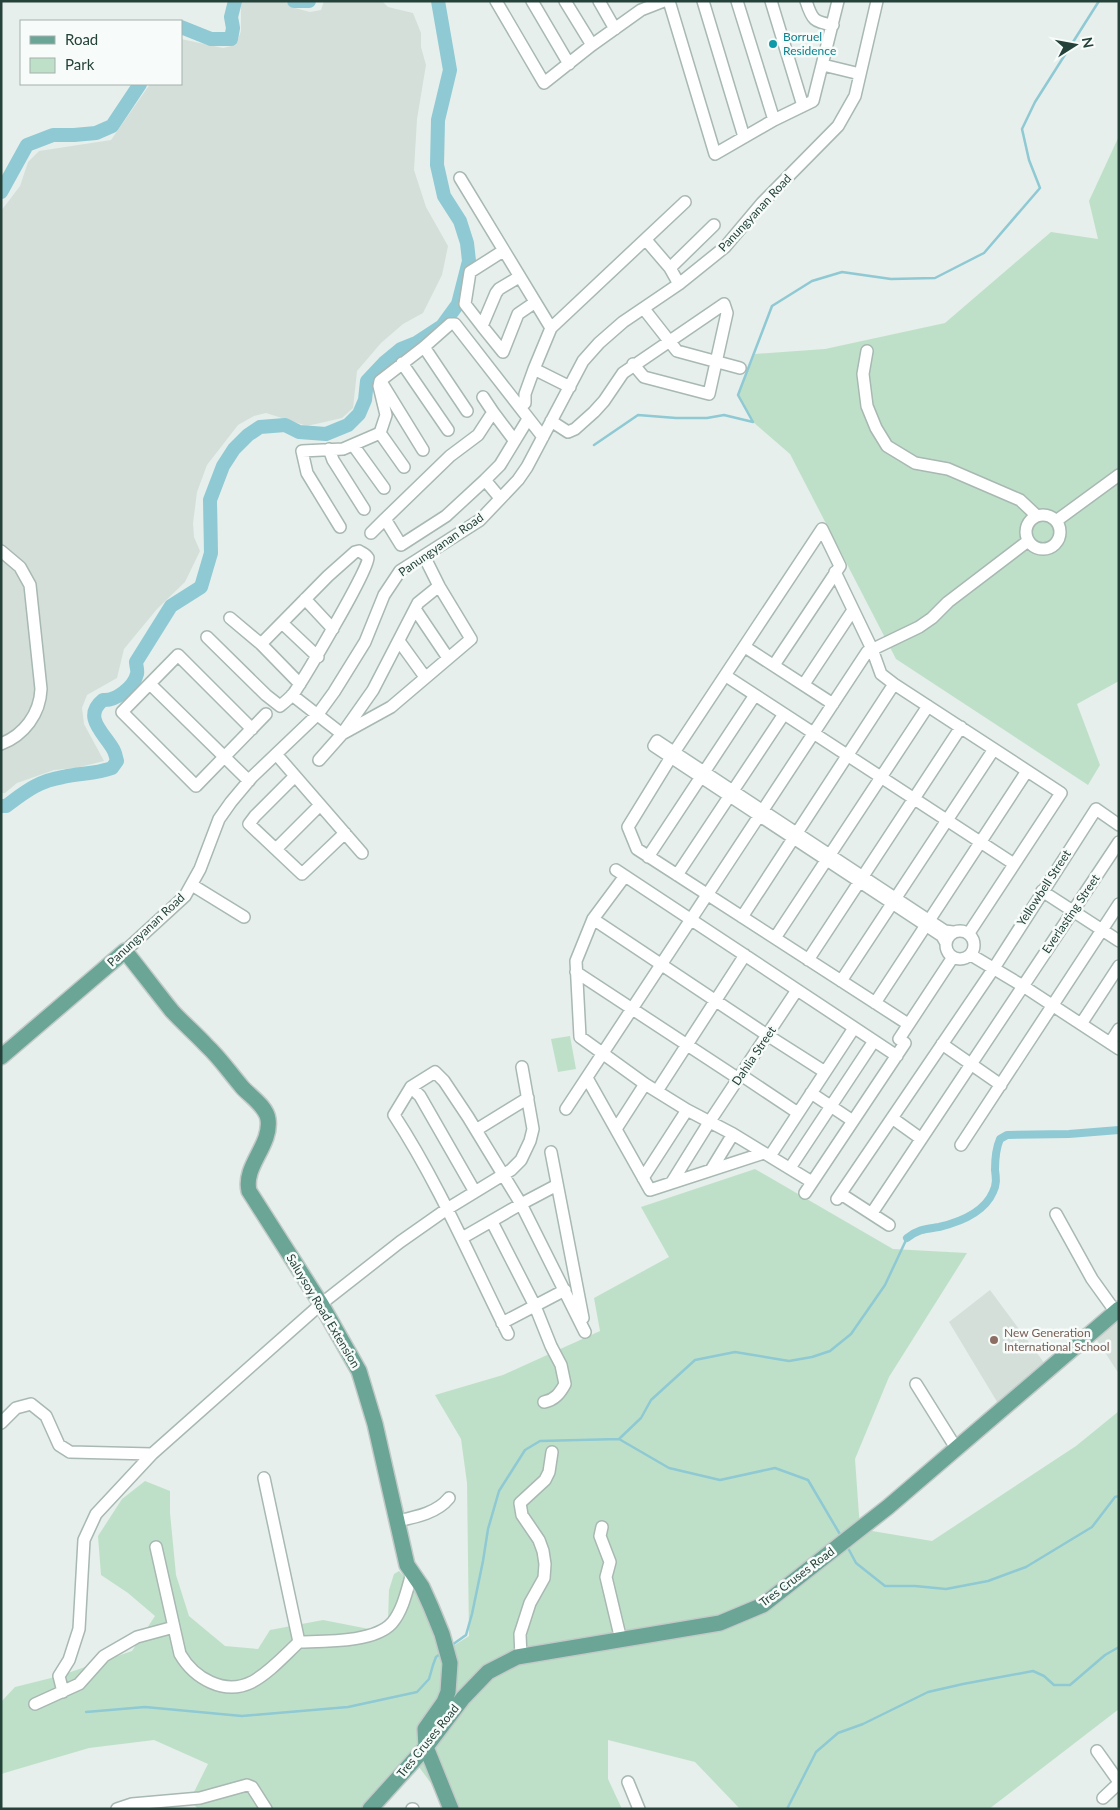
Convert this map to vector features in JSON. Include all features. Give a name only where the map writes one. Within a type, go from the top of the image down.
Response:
[{"type":"main road","name":"Panungyanan Road","points":[[1,1056],[125,950]]},
{"type":"main road","name":"Saluysoy Road Extension","points":[[125,950],[173,1011],[209,1047],[242,1087],[265,1111],[268,1119],[268,1128],[249,1176],[247,1184],[249,1191],[320,1304],[359,1371],[375,1424],[407,1564],[422,1587],[431,1607],[442,1634],[450,1663],[448,1692],[444,1702],[425,1729],[426,1747]]},
{"type":"main road","name":"Tres Cruses Road","points":[[370,1809],[426,1747],[454,1709],[488,1672],[521,1657],[720,1623],[763,1605],[888,1508],[1117,1310]]},
{"type":"main road","points":[[426,1747],[451,1809]]},
{"type":"street","points":[[496,1],[544,83],[615,29],[638,6],[664,1]]},
{"type":"street","points":[[532,1],[569,64]]},
{"type":"street","points":[[565,1],[592,46]]},
{"type":"street","points":[[599,1],[615,29]]},
{"type":"street","points":[[669,1],[715,154],[774,120],[814,101],[838,1]]},
{"type":"street","points":[[704,1],[744,137]]},
{"type":"street","points":[[737,1],[774,120]]},
{"type":"street","points":[[771,1],[803,106]]},
{"type":"street","points":[[806,1],[815,21],[833,25]]},
{"type":"street","name":"Panungyanan Road","points":[[125,950],[185,896],[200,869],[219,820],[230,802],[318,714],[334,692],[365,642],[384,595],[400,571],[480,520],[523,474],[583,361],[599,343],[622,322],[679,284],[725,247],[762,203],[838,126],[855,96],[877,1]]},
{"type":"street","points":[[823,65],[860,74]]},
{"type":"street","points":[[460,178],[534,303],[551,328]]},
{"type":"street","points":[[525,403],[524,394],[551,328],[685,202]]},
{"type":"street","points":[[670,268],[714,226]]},
{"type":"street","points":[[646,240],[670,268],[679,284]]},
{"type":"street","points":[[503,251],[470,272],[465,304],[503,352],[518,314],[534,303]]},
{"type":"street","points":[[482,326],[496,293],[519,277]]},
{"type":"street","points":[[551,421],[564,431],[568,432],[575,429],[604,401],[623,373],[633,364],[724,304],[727,313],[709,394],[644,378],[633,364]]},
{"type":"street","points":[[644,309],[677,351],[740,368]]},
{"type":"street","points":[[340,527],[307,473],[302,451],[343,449],[380,433],[386,415],[379,386],[380,381],[450,324],[455,324],[542,437]]},
{"type":"street","points":[[424,347],[467,411]]},
{"type":"street","points":[[867,351],[863,374],[867,406],[876,428],[887,446],[916,463],[948,469],[1020,500],[1037,516]]},
{"type":"street","points":[[402,363],[448,430]]},
{"type":"street","points":[[534,368],[570,387]]},
{"type":"street","points":[[380,381],[423,450]]},
{"type":"street","points":[[483,397],[514,440]]},
{"type":"street","points":[[371,533],[450,456],[478,435],[493,412]]},
{"type":"street","points":[[384,519],[401,545],[446,516],[500,465],[528,419]]},
{"type":"street","points":[[380,433],[404,466]]},
{"type":"street","points":[[353,445],[384,488]]},
{"type":"street","points":[[329,449],[333,460],[364,509]]},
{"type":"street","points":[[1056,521],[1119,475]]},
{"type":"street","points":[[485,480],[500,498]]},
{"type":"street","points":[[1037,516],[1049,516],[1056,521],[1060,534],[1052,546],[1039,549],[1028,541],[1026,533],[1027,524],[1037,516]]},
{"type":"street","points":[[774,666],[840,566],[822,530],[673,755],[628,827],[637,849],[648,857],[908,1024]]},
{"type":"street","points":[[566,1109],[867,652],[932,618],[948,602],[1028,541]]},
{"type":"street","points":[[207,638],[280,706],[292,695],[318,657],[367,567],[368,559],[366,554],[359,551],[355,552],[261,644]]},
{"type":"street","points":[[1,552],[20,567],[30,585],[41,689],[39,706],[33,718],[16,736],[1,744]]},
{"type":"street","points":[[342,734],[391,706],[471,639],[439,586],[424,556]]},
{"type":"street","points":[[836,572],[872,649],[881,674],[1061,793],[968,933]]},
{"type":"street","points":[[319,760],[342,734],[373,690],[418,603],[439,586]]},
{"type":"street","points":[[305,599],[333,628]]},
{"type":"street","points":[[415,609],[448,658]]},
{"type":"street","points":[[804,684],[853,610]]},
{"type":"street","points":[[230,618],[261,644],[300,684]]},
{"type":"street","points":[[282,623],[318,657]]},
{"type":"street","points":[[399,642],[425,677]]},
{"type":"street","points":[[745,647],[833,704]]},
{"type":"street","points":[[252,729],[178,655],[122,712],[196,786],[224,756],[252,729],[266,714]]},
{"type":"street","points":[[726,676],[1014,864]]},
{"type":"street","points":[[150,684],[249,781]]},
{"type":"street","points":[[742,917],[894,684]]},
{"type":"street","points":[[292,695],[342,734]]},
{"type":"street","points":[[648,857],[755,695]]},
{"type":"street","points":[[775,938],[928,706]]},
{"type":"street","points":[[677,875],[784,714]]},
{"type":"street","points":[[808,960],[961,728]]},
{"type":"street","points":[[841,981],[994,749]]},
{"type":"street","points":[[276,754],[362,853]]},
{"type":"street","points":[[673,755],[927,923],[942,936],[948,951],[953,957],[960,959],[973,952]]},
{"type":"street","points":[[875,1003],[1027,771]]},
{"type":"street","points":[[295,776],[249,824],[302,874],[345,833]]},
{"type":"street","points":[[276,849],[320,805]]},
{"type":"street","name":"Yellowbell Street","points":[[872,1213],[839,1197],[994,968],[1096,809],[1119,825]]},
{"type":"street","name":"Everlasting Street","points":[[872,1213],[920,1138],[1119,842]]},
{"type":"street","points":[[812,1182],[733,1134],[686,1110],[645,1084],[580,1037],[576,961],[593,919],[620,873],[897,1056]]},
{"type":"street","points":[[192,885],[244,917]]},
{"type":"street","points":[[1042,891],[1119,941]]},
{"type":"street","points":[[961,1145],[1119,904]]},
{"type":"street","points":[[593,919],[825,1072]]},
{"type":"street","points":[[927,923],[945,931],[961,930],[968,933],[974,941],[973,952]]},
{"type":"street","points":[[946,943],[948,937],[953,932]]},
{"type":"street","points":[[973,952],[994,968],[1114,1046],[1119,1029]]},
{"type":"street","points":[[657,1091],[745,955]]},
{"type":"street","points":[[805,1193],[897,1056],[908,1024],[953,957]]},
{"type":"street","points":[[1081,1024],[1119,966]]},
{"type":"street","points":[[576,972],[798,1113]]},
{"type":"street","name":"Dahlia Street","points":[[672,1182],[797,990]]},
{"type":"street","points":[[587,1078],[650,1190],[767,1154],[798,1113],[854,1028]]},
{"type":"street","points":[[790,1168],[874,1041]]},
{"type":"street","points":[[942,1044],[1001,1085]]},
{"type":"street","points":[[63,1692],[59,1676],[69,1660],[79,1629],[84,1540],[96,1514],[152,1454],[320,1304],[400,1242],[447,1209],[511,1170],[521,1160],[530,1141],[533,1129],[522,1067]]},
{"type":"street","points":[[508,1334],[447,1209],[411,1141],[394,1115],[411,1087],[435,1072],[444,1081],[521,1204],[585,1332],[551,1152]]},
{"type":"street","points":[[616,1129],[645,1084]]},
{"type":"street","points":[[411,1087],[420,1096],[475,1192]]},
{"type":"street","points":[[811,1093],[853,1121]]},
{"type":"street","points":[[476,1130],[528,1098]]},
{"type":"street","points":[[643,1178],[686,1110]]},
{"type":"street","points":[[892,1118],[920,1138]]},
{"type":"street","points":[[711,1170],[733,1134]]},
{"type":"street","points":[[462,1238],[557,1185]]},
{"type":"street","points":[[872,1213],[889,1225]]},
{"type":"street","points":[[1056,1214],[1092,1279],[1117,1310]]},
{"type":"street","points":[[492,1222],[561,1365],[565,1384],[558,1396],[544,1402]]},
{"type":"street","points":[[502,1323],[565,1290]]},
{"type":"street","points":[[916,1384],[956,1448]]},
{"type":"street","points":[[1,1422],[16,1408],[31,1404],[46,1416],[59,1445],[70,1452],[152,1454]]},
{"type":"street","points":[[521,1657],[520,1634],[530,1603],[544,1578],[545,1564],[539,1540],[522,1515],[520,1503],[545,1480],[549,1472],[552,1452]]},
{"type":"street","points":[[264,1478],[299,1642]]},
{"type":"street","points":[[397,1521],[432,1511],[450,1498]]},
{"type":"street","points":[[602,1527],[600,1536],[610,1562],[606,1577],[621,1640]]},
{"type":"street","points":[[156,1547],[180,1654],[186,1664],[208,1682],[220,1686],[236,1686],[251,1682],[270,1670],[299,1642],[340,1640],[382,1631],[392,1623],[400,1610],[412,1573]]},
{"type":"street","points":[[34,1704],[79,1684],[104,1656],[137,1637],[174,1627]]},
{"type":"street","points":[[1097,1751],[1119,1782],[1103,1798]]},
{"type":"street","points":[[628,1782],[639,1809]]},
{"type":"street","points":[[117,1809],[132,1804],[200,1798],[246,1785],[252,1786],[266,1809]]},
{"type":"shaded area","points":[[241,1],[285,1],[291,7],[310,12],[321,10],[324,1],[382,1],[388,7],[413,13],[421,33],[421,47],[426,65],[417,119],[414,170],[426,207],[448,246],[442,275],[423,313],[403,324],[381,343],[357,371],[353,408],[342,418],[307,426],[266,413],[254,416],[238,425],[207,465],[197,492],[193,523],[194,537],[200,551],[185,582],[157,609],[124,649],[117,678],[87,695],[82,708],[84,724],[104,761],[76,768],[54,770],[17,783],[5,793],[1,793],[1,211],[20,186],[28,162],[39,151],[111,140],[149,85],[182,85],[182,39],[223,48],[236,45],[241,31]]},
{"type":"shaded area","name":"New Generation International School","points":[[990,1290],[1045,1364],[999,1405],[949,1322]]},
{"type":"shaded area","points":[[1119,1317],[1119,1374],[1095,1337]]},
{"type":"green space","points":[[1119,136],[1119,681],[1077,704],[1100,765],[1088,785],[896,659],[790,454],[753,422],[738,395],[755,354],[825,349],[945,323],[1051,232],[1098,239],[1089,201]]},
{"type":"green space","points":[[570,1036],[576,1069],[558,1072],[551,1039]]},
{"type":"green space","points":[[755,1169],[893,1249],[967,1253],[889,1377],[855,1459],[860,1529],[932,1541],[1076,1446],[1119,1411],[1119,1709],[989,1809],[740,1809],[695,1762],[608,1740],[608,1779],[622,1809],[450,1809],[416,1763],[379,1809],[198,1809],[190,1800],[208,1764],[154,1740],[89,1748],[1,1774],[1,1702],[15,1687],[59,1676],[132,1651],[155,1616],[128,1593],[101,1575],[98,1536],[122,1499],[145,1481],[170,1491],[170,1513],[176,1575],[189,1616],[225,1646],[258,1649],[270,1630],[323,1620],[369,1629],[388,1621],[389,1590],[394,1574],[399,1571],[420,1593],[442,1653],[469,1636],[467,1483],[461,1439],[435,1395],[503,1375],[600,1331],[594,1298],[669,1257],[641,1207]]},
{"type":"waterway","points":[[182,27],[211,39],[231,39],[233,28],[231,17],[235,1]]},
{"type":"waterway","points":[[294,1],[309,1]]},
{"type":"waterway","points":[[1,806],[6,806],[19,796],[46,781],[106,770],[112,768],[117,761],[114,750],[97,725],[94,713],[97,706],[103,700],[119,696],[132,684],[137,673],[136,662],[171,606],[201,587],[211,553],[210,500],[223,466],[234,449],[248,435],[260,427],[285,425],[299,432],[326,434],[348,425],[359,414],[365,400],[367,381],[401,349],[416,343],[442,326],[458,304],[469,261],[467,243],[460,221],[444,196],[437,165],[438,120],[450,70],[438,1]]},
{"type":"waterway","points":[[753,422],[738,395],[772,306],[812,281],[842,272],[891,279],[935,278],[984,253],[1040,188],[1029,160],[1022,129],[1035,102],[1099,1]]},
{"type":"waterway","points":[[1,192],[27,145],[53,135],[96,133],[112,126],[139,85]]},
{"type":"waterway","points":[[594,445],[638,415],[676,418],[707,418],[724,415],[753,422]]},
{"type":"waterway","points":[[907,1238],[919,1231],[947,1225],[963,1219],[984,1206],[995,1186],[996,1158],[999,1142],[1000,1139],[1007,1135],[1069,1134],[1119,1130]]},
{"type":"waterway","points":[[452,1645],[466,1635],[472,1614],[488,1529],[499,1491],[525,1450],[540,1441],[619,1439],[641,1418],[651,1400],[695,1360],[735,1352],[789,1361],[812,1357],[830,1351],[851,1334],[885,1285],[907,1238]]},
{"type":"waterway","points":[[619,1439],[669,1468],[720,1480],[775,1468],[808,1480],[841,1536]]},
{"type":"waterway","points":[[848,1548],[856,1563],[885,1586],[946,1589],[988,1581],[1026,1567],[1092,1527],[1115,1497],[1119,1496]]},
{"type":"waterway","points":[[787,1809],[816,1752],[838,1733],[863,1724],[928,1692],[963,1684],[1033,1671],[1044,1676],[1054,1685],[1070,1685],[1105,1655],[1119,1647]]},
{"type":"waterway","points":[[86,1712],[145,1707],[242,1716],[348,1707],[417,1692],[429,1679],[436,1657],[440,1654]]},
{"type":"place","name":"Borruel Residence","points":[[773,44]]},
{"type":"place","name":"New Generation International School","points":[[994,1340]]}]
